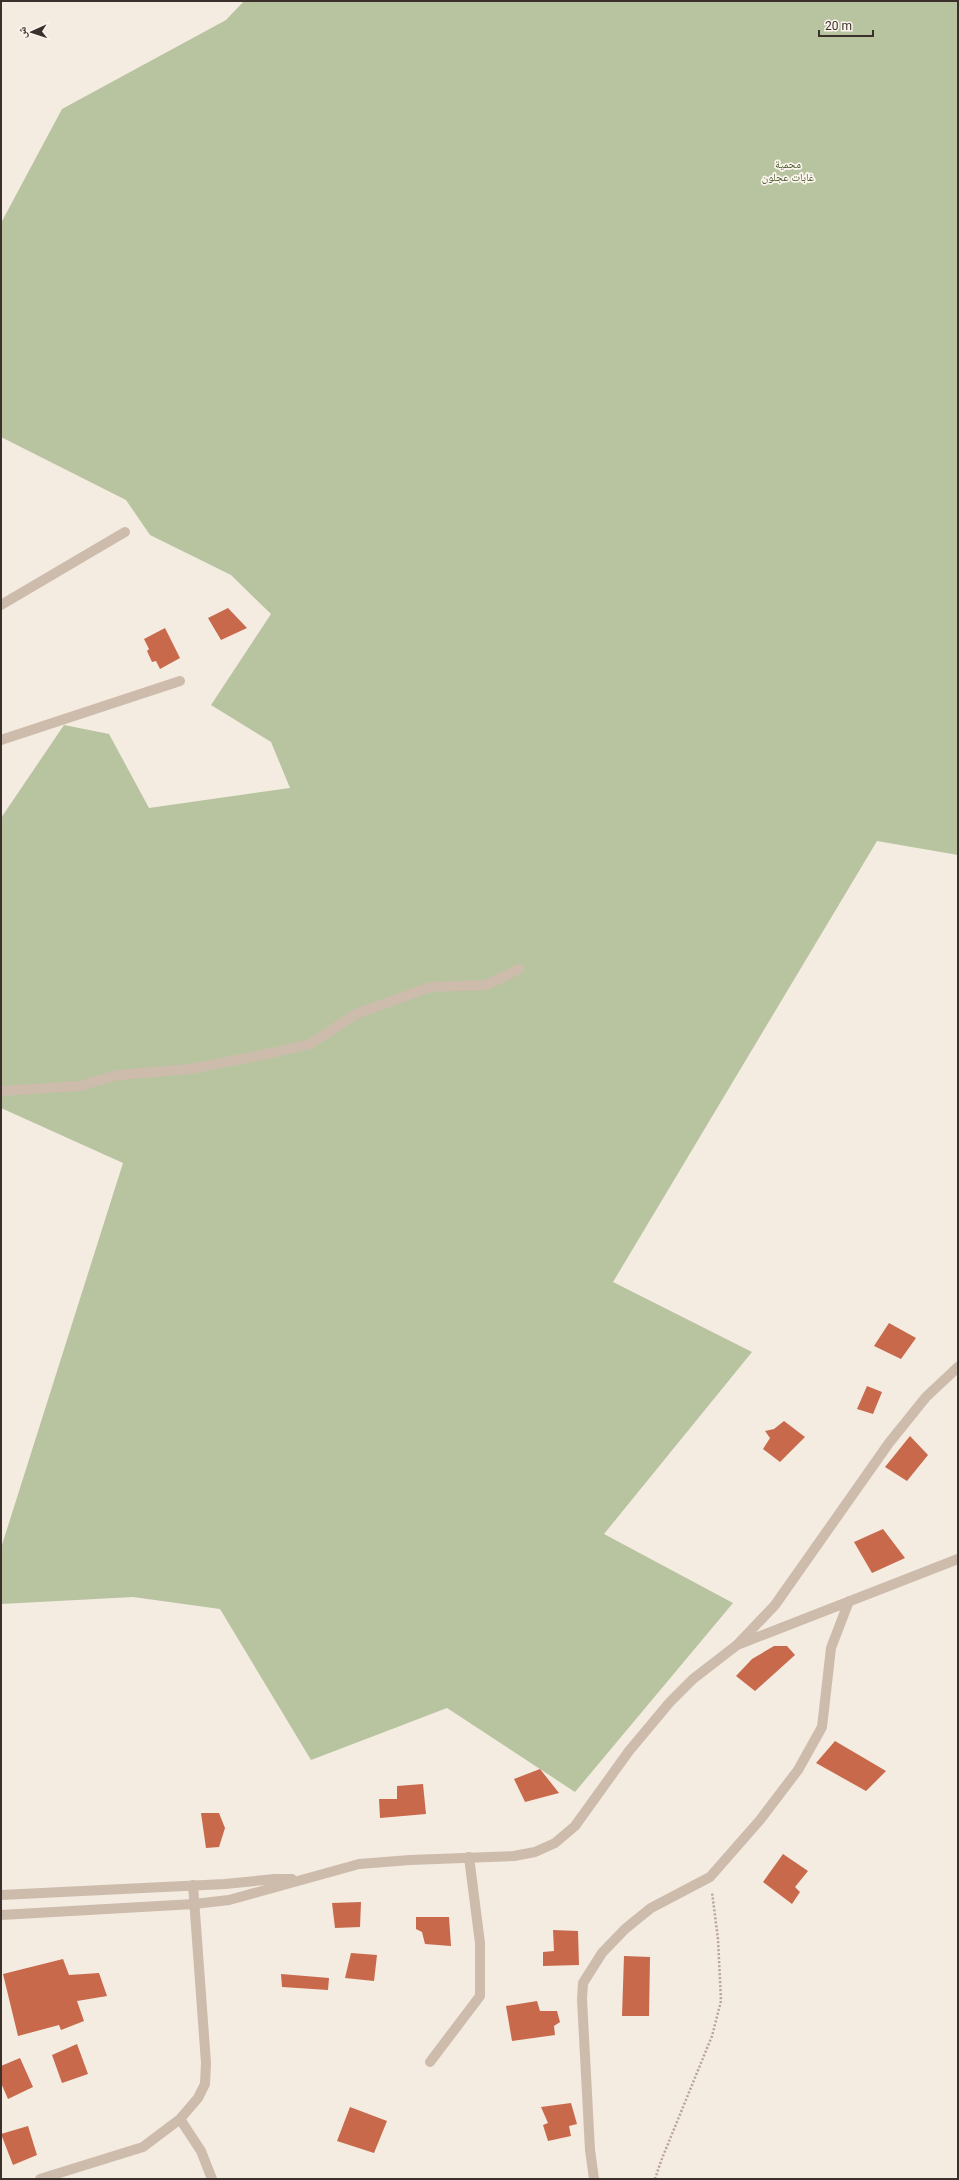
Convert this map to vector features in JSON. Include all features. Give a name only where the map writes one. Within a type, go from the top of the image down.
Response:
[{"type":"street","points":[[1,605],[125,532]]},
{"type":"street","points":[[1,740],[180,681]]},
{"type":"street","points":[[1,1091],[78,1086],[118,1075],[190,1069],[272,1053],[310,1044],[356,1014],[430,987],[486,985],[519,969]]},
{"type":"street","points":[[1,1915],[194,1904],[229,1900],[359,1864],[469,1857],[514,1856],[535,1852],[555,1843],[575,1826],[629,1751],[670,1702],[693,1679],[737,1645],[775,1605],[889,1443],[926,1398],[958,1367]]},
{"type":"street","points":[[737,1645],[958,1560]]},
{"type":"street","points":[[594,2179],[590,2150],[582,1999],[583,1982],[602,1953],[625,1929],[651,1908],[710,1877],[760,1820],[798,1770],[822,1727],[831,1648],[849,1601]]},
{"type":"street","points":[[430,2062],[480,1996],[480,1943],[469,1857]]},
{"type":"street","points":[[1,1895],[193,1885],[275,1879],[298,1880]]},
{"type":"street","points":[[40,2179],[143,2147],[180,2119],[198,2098],[206,2084],[206,2040],[193,1885]]},
{"type":"street","points":[[180,2119],[201,2151],[212,2179]]},
{"type":"path","points":[[656,2179],[661,2160],[712,2036],[721,2001],[718,1939],[710,1877]]},
{"type":"green space","name":"محمية غابات عجلون","points":[[244,1],[958,1],[958,855],[877,841],[613,1282],[752,1352],[604,1534],[733,1603],[575,1792],[447,1708],[311,1760],[220,1609],[133,1597],[1,1604],[1,1548],[123,1163],[1,1108],[1,818],[64,725],[109,734],[149,808],[290,788],[271,742],[211,705],[271,614],[231,575],[150,535],[126,500],[1,437],[1,223],[62,109],[226,20]]},
{"type":"building","points":[[228,608],[247,628],[221,640],[208,618]]},
{"type":"building","points":[[165,628],[180,658],[160,669],[156,661],[152,662],[147,651],[149,649],[144,639]]},
{"type":"building","points":[[889,1323],[916,1338],[901,1359],[874,1346]]},
{"type":"building","points":[[867,1386],[882,1392],[873,1414],[857,1409]]},
{"type":"building","points":[[784,1421],[805,1437],[780,1462],[763,1449],[770,1438],[765,1431],[774,1429]]},
{"type":"building","points":[[910,1436],[928,1455],[907,1481],[885,1467]]},
{"type":"building","points":[[883,1529],[905,1558],[872,1573],[854,1542]]},
{"type":"building","points":[[774,1646],[787,1646],[795,1655],[755,1691],[736,1676],[752,1659]]},
{"type":"building","points":[[835,1741],[886,1771],[866,1791],[816,1763]]},
{"type":"building","points":[[540,1769],[559,1793],[525,1802],[514,1779]]},
{"type":"building","points":[[423,1784],[426,1814],[380,1818],[379,1799],[397,1799],[397,1786]]},
{"type":"building","points":[[201,1813],[219,1813],[225,1828],[219,1847],[206,1848]]},
{"type":"building","points":[[783,1854],[808,1871],[795,1887],[800,1892],[792,1904],[763,1882]]},
{"type":"building","points":[[361,1902],[360,1927],[335,1928],[332,1903]]},
{"type":"building","points":[[416,1917],[449,1917],[451,1946],[425,1944],[422,1932],[416,1929]]},
{"type":"building","points":[[553,1930],[578,1931],[579,1965],[543,1966],[543,1952],[554,1951]]},
{"type":"building","points":[[351,1953],[377,1955],[374,1981],[345,1978]]},
{"type":"building","points":[[624,1956],[650,1957],[649,2016],[622,2016]]},
{"type":"building","points":[[63,1959],[69,1975],[99,1973],[107,1996],[77,2001],[84,2021],[61,2030],[59,2025],[18,2036],[3,1974]]},
{"type":"building","points":[[281,1974],[329,1978],[328,1990],[282,1987]]},
{"type":"building","points":[[537,2001],[540,2011],[557,2011],[560,2022],[554,2026],[555,2035],[512,2041],[506,2006]]},
{"type":"building","points":[[77,2044],[88,2074],[62,2083],[52,2055]]},
{"type":"building","points":[[20,2058],[33,2087],[8,2099],[1,2083],[1,2066]]},
{"type":"building","points":[[571,2103],[577,2124],[569,2126],[571,2136],[548,2141],[543,2125],[548,2123],[541,2107]]},
{"type":"building","points":[[350,2107],[387,2121],[374,2153],[337,2141]]},
{"type":"building","points":[[28,2126],[37,2155],[13,2165],[1,2134]]}]
